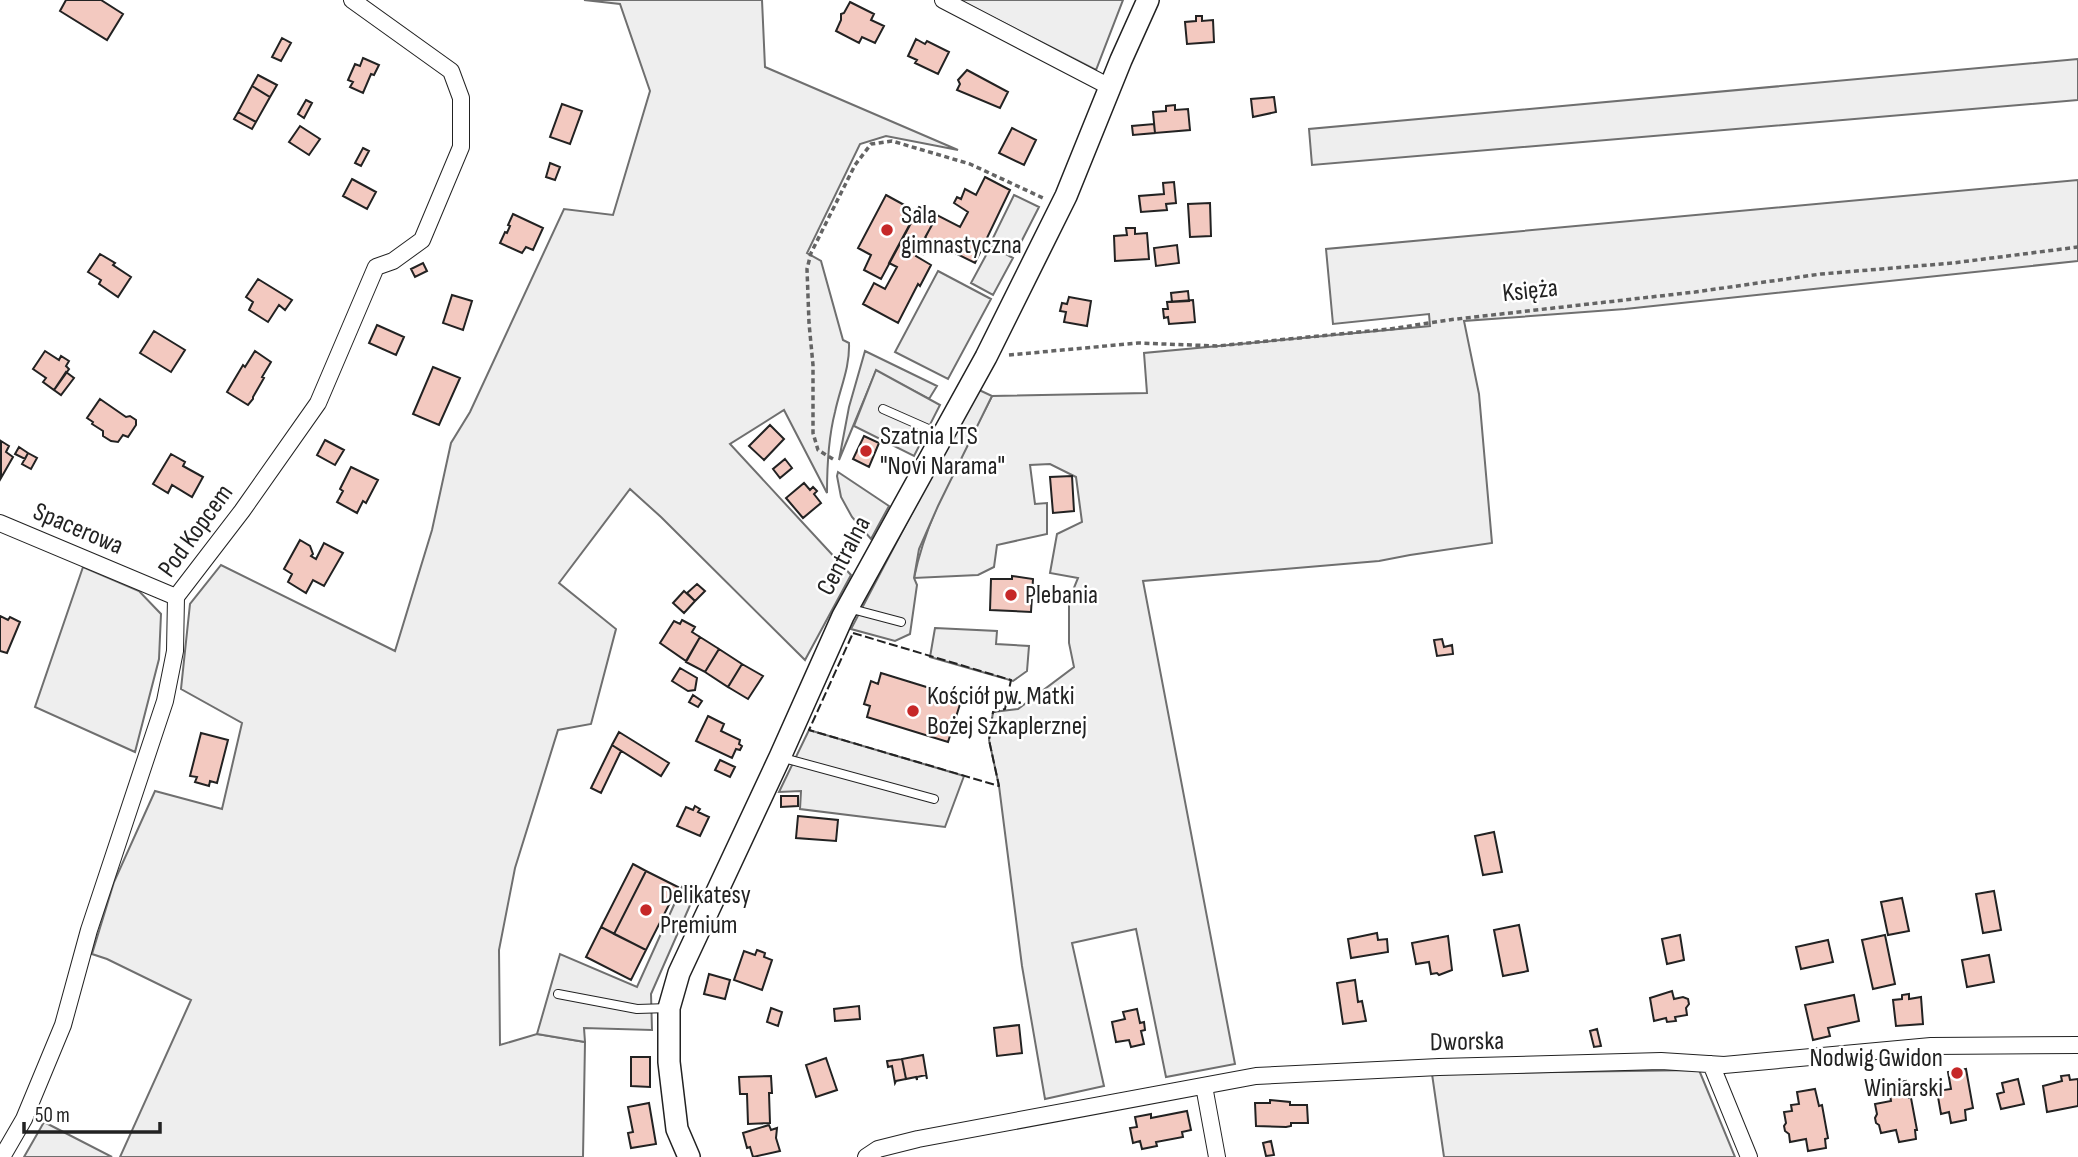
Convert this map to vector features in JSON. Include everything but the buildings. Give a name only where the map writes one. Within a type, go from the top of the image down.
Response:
[{"type":"street","name":"Pod Kopcem","points":[[2,1157],[24,1119],[63,1025],[89,930],[165,701],[175,651],[176,597],[242,511],[318,403],[376,267],[393,261],[422,240],[461,147],[461,98],[451,71],[352,0]]},
{"type":"street","points":[[943,0],[1110,87]]},
{"type":"street","name":"Centralna","points":[[688,1157],[677,1129],[668,1062],[669,1008],[679,972],[848,608],[986,357],[1061,206],[1148,0]]},
{"type":"street","name":"Spacerowa","points":[[0,523],[176,597]]},
{"type":"street","name":"Dworska","points":[[866,1157],[878,1149],[918,1139],[1256,1076],[1439,1067],[1661,1061],[1724,1065],[1931,1046],[2078,1045]]},
{"type":"street","points":[[1711,1064],[1749,1157]]},
{"type":"street","points":[[1204,1086],[1217,1157]]},
{"type":"lane","points":[[883,409],[942,435]]},
{"type":"lane","points":[[848,608],[901,622]]},
{"type":"lane","points":[[780,757],[934,799]]},
{"type":"lane","points":[[558,994],[637,1009],[669,1008]]},
{"type":"path","points":[[833,459],[818,450],[813,432],[813,365],[807,269],[811,253],[855,165],[870,144],[892,141],[970,164],[1061,206]]},
{"type":"path","name":"Księża","points":[[986,357],[1138,343],[1217,346],[1376,330],[1695,292],[1821,274],[1953,263],[2078,247]]},
{"type":"shaded area","points":[[584,0],[762,0],[765,67],[958,150],[886,136],[860,144],[807,253],[821,261],[843,340],[849,343],[846,369],[831,432],[827,493],[784,410],[730,444],[851,575],[805,660],[630,489],[559,583],[616,629],[591,724],[558,730],[515,868],[499,950],[500,1045],[537,1034],[585,1042],[583,1157],[120,1157],[191,1000],[92,954],[114,882],[155,791],[222,809],[242,723],[181,689],[190,604],[221,565],[395,651],[432,530],[451,443],[470,412],[564,209],[613,215],[650,91],[620,4]]},
{"type":"shaded area","points":[[959,0],[1123,0],[1096,70]]},
{"type":"shaded area","points":[[2078,59],[2078,100],[1312,165],[1309,129]]},
{"type":"shaded area","points":[[2078,180],[2078,261],[1625,309],[1464,321],[1479,394],[1492,543],[1379,561],[1143,581],[1235,1064],[1166,1077],[1136,929],[1072,943],[1104,1086],[1045,1099],[1022,966],[999,786],[989,740],[993,712],[1018,709],[1074,667],[1069,643],[1069,600],[1078,578],[1050,573],[1057,534],[1082,522],[1076,477],[1050,464],[1030,465],[1035,504],[1047,503],[1047,534],[997,545],[994,567],[978,575],[914,578],[937,508],[992,396],[1147,393],[1144,353],[1430,326],[1429,314],[1333,324],[1326,249]]},
{"type":"shaded area","points":[[1014,195],[1039,207],[1015,254],[991,242]]},
{"type":"shaded area","points":[[991,246],[1013,258],[993,295],[971,283]]},
{"type":"shaded area","points":[[938,271],[991,299],[948,379],[895,352]]},
{"type":"shaded area","points":[[865,351],[937,386],[929,399],[876,371],[839,460],[849,407]]},
{"type":"shaded area","points":[[876,370],[940,405],[914,456],[854,426]]},
{"type":"shaded area","points":[[977,389],[992,396],[919,549],[910,634],[895,641],[851,629]]},
{"type":"shaded area","points":[[838,472],[889,506],[871,539],[852,517],[841,497]]},
{"type":"shaded area","points":[[83,567],[139,591],[161,614],[159,659],[135,752],[35,707]]},
{"type":"shaded area","points":[[935,628],[997,631],[996,644],[1029,646],[1027,671],[1013,681],[930,657]]},
{"type":"shaded area","points":[[809,730],[964,776],[945,827],[800,809],[801,791],[779,792]]},
{"type":"shaded area","points":[[682,887],[695,894],[651,994],[652,1030],[584,1028],[585,1042],[537,1034],[560,954],[637,987]]},
{"type":"shaded area","points":[[1699,1070],[1735,1157],[1444,1157],[1432,1074]]},
{"type":"shaded area","points":[[44,1122],[112,1157],[24,1157]]},
{"type":"fence","points":[[853,633],[1011,680],[1005,709],[993,712],[989,740],[999,786],[809,730],[853,633]]},
{"type":"place","name":"Sala gimnastyczna","points":[[887,230]]},
{"type":"place","name":"Szatnia LTS \"Novi Narama\"","points":[[866,451]]},
{"type":"place","name":"Plebania","points":[[1011,595]]},
{"type":"place","name":"Kościół pw. Matki Bożej Szkaplerznej","points":[[913,711]]},
{"type":"place","name":"Delikatesy Premium","points":[[646,910]]},
{"type":"place","name":"Nodwig Gwidon Winiarski","points":[[1957,1073]]}]
